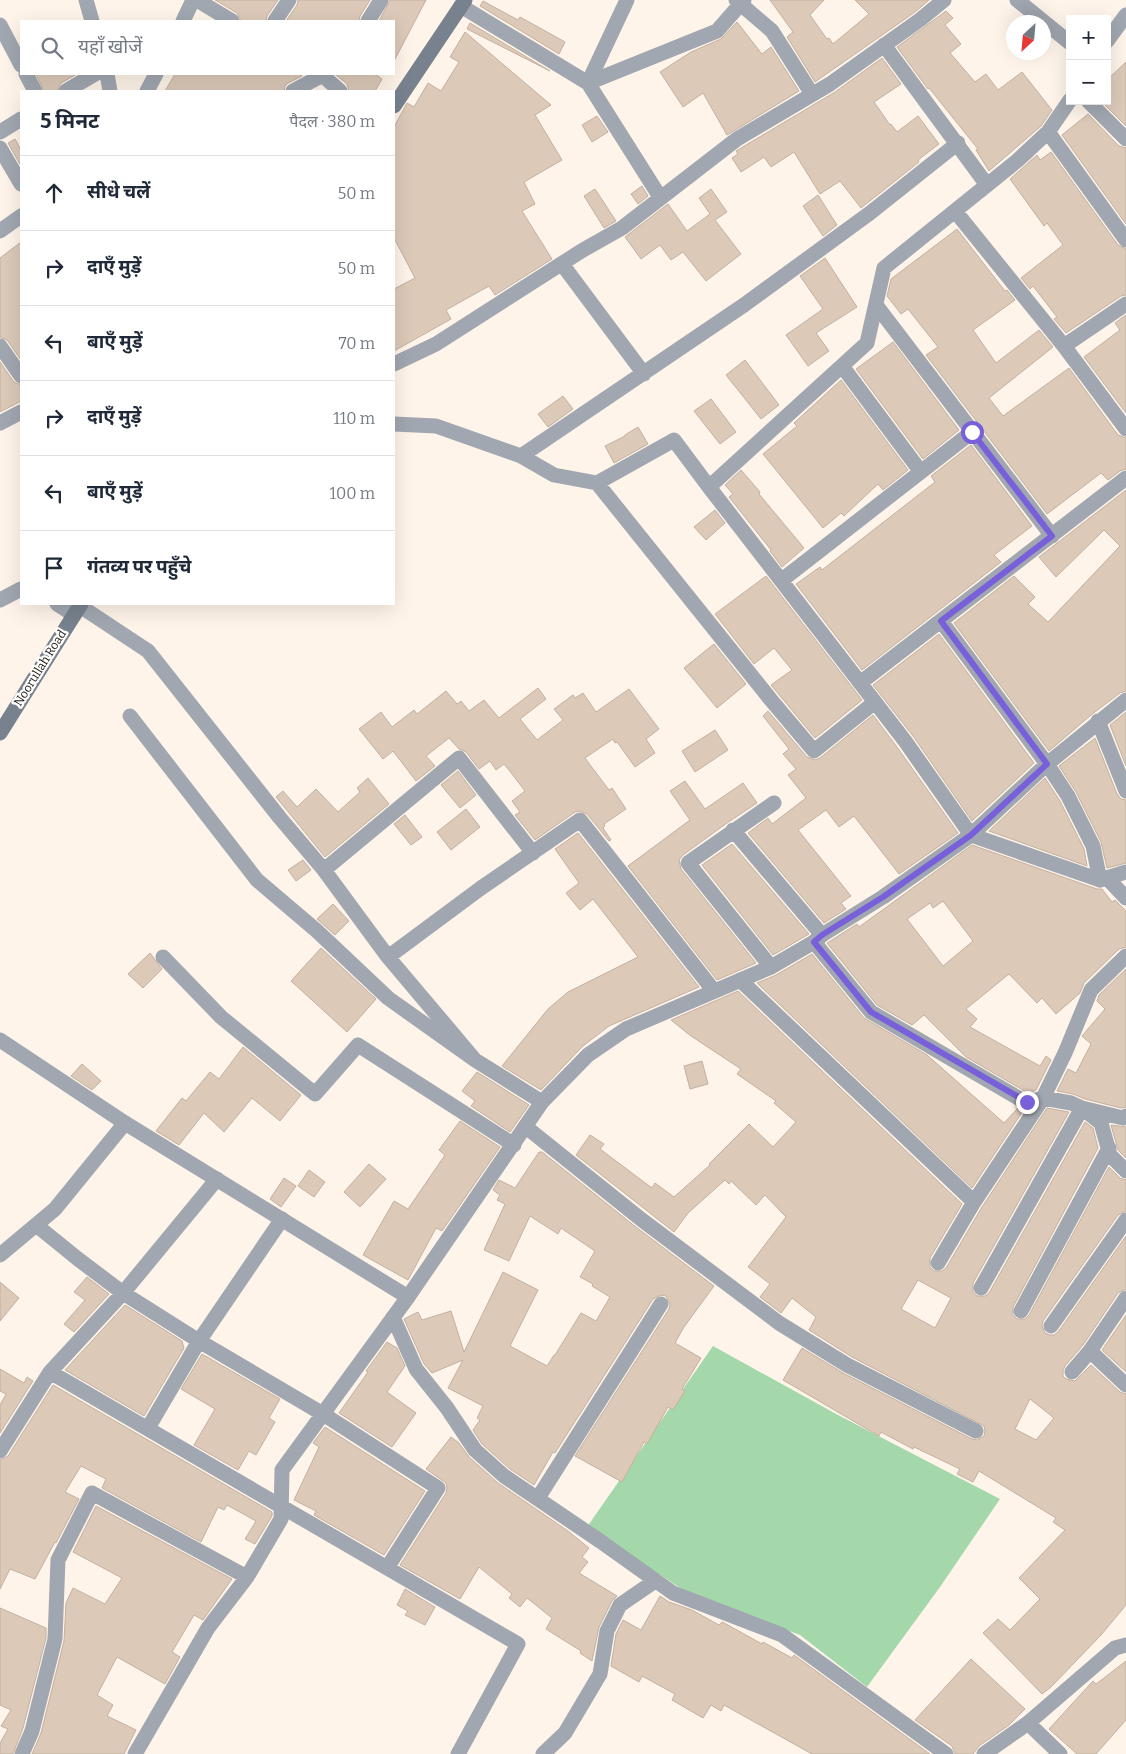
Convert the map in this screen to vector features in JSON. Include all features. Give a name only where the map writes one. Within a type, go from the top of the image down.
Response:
[{"type":"main road","points":[[395,105],[463,3]]},
{"type":"main road","name":"Noorullah Road","points":[[0,733],[78,608]]},
{"type":"street","points":[[86,0],[92,20]]},
{"type":"street","points":[[183,20],[193,0]]},
{"type":"street","points":[[197,0],[230,20]]},
{"type":"street","points":[[276,20],[289,0]]},
{"type":"street","points":[[369,20],[381,0]]},
{"type":"street","points":[[588,83],[627,0]]},
{"type":"street","points":[[395,364],[436,344],[622,228],[737,139],[830,84],[921,20],[944,0]]},
{"type":"street","points":[[1016,0],[1066,40]]},
{"type":"street","points":[[588,83],[717,31],[740,1],[772,31],[812,94]]},
{"type":"street","points":[[463,3],[588,83],[660,198]]},
{"type":"street","points":[[1111,36],[1125,19]]},
{"type":"street","points":[[0,25],[20,63]]},
{"type":"street","points":[[884,45],[958,143],[987,185]]},
{"type":"street","points":[[27,75],[34,90]]},
{"type":"street","points":[[68,90],[93,75]]},
{"type":"street","points":[[107,75],[110,90]]},
{"type":"street","points":[[148,90],[156,75]]},
{"type":"street","points":[[296,90],[330,79]]},
{"type":"street","points":[[709,487],[867,343],[884,268],[1018,160],[1048,132],[1067,105]]},
{"type":"street","points":[[1092,105],[1126,139]]},
{"type":"street","points":[[0,132],[20,120]]},
{"type":"street","points":[[1048,132],[1126,240]]},
{"type":"street","points":[[521,456],[744,305],[870,213],[958,143]]},
{"type":"street","points":[[0,148],[20,182]]},
{"type":"street","points":[[955,211],[1064,346],[1126,429]]},
{"type":"street","points":[[0,231],[20,217]]},
{"type":"street","points":[[562,264],[644,374]]},
{"type":"street","points":[[1064,346],[1126,304]]},
{"type":"street","points":[[876,305],[1052,536]]},
{"type":"street","points":[[0,346],[20,375]]},
{"type":"street","points":[[842,366],[921,472]]},
{"type":"street","points":[[0,423],[20,413]]},
{"type":"street","points":[[395,424],[436,426],[521,456],[554,475],[598,483],[674,440],[905,741],[971,835],[1104,879],[1126,898]]},
{"type":"street","points":[[782,580],[972,432]]},
{"type":"street","points":[[860,683],[1126,478]]},
{"type":"street","points":[[598,483],[814,751],[875,702]]},
{"type":"street","points":[[0,600],[20,590]]},
{"type":"street","points":[[62,605],[78,608],[148,650],[280,818],[324,870],[388,957],[475,1060]]},
{"type":"street","points":[[941,621],[1047,764],[1068,796],[1093,846],[1104,879]]},
{"type":"street","points":[[135,1754],[208,1628],[247,1576],[281,1518],[282,1470],[408,1297],[542,1102],[588,1055],[626,1029],[771,967],[883,897],[971,835],[1047,764],[1126,700]]},
{"type":"street","points":[[130,716],[257,880],[317,931],[388,998],[475,1060],[542,1102]]},
{"type":"street","points":[[1098,721],[1126,791]]},
{"type":"street","points":[[324,870],[459,758],[533,853]]},
{"type":"street","points":[[771,967],[688,863],[774,803]]},
{"type":"street","points":[[388,957],[481,888],[580,820],[714,991]]},
{"type":"street","points":[[733,830],[818,939],[871,1012],[1027,1102],[1043,1098],[1071,1103],[1082,1108],[1123,1118],[1126,1116]]},
{"type":"street","points":[[1104,879],[1126,872]]},
{"type":"street","points":[[938,1263],[974,1202],[1043,1098],[1065,1053],[1091,990],[1126,956]]},
{"type":"street","points":[[163,957],[221,1017],[315,1094],[358,1045],[514,1145]]},
{"type":"street","points":[[740,980],[974,1202]]},
{"type":"street","points":[[0,1040],[125,1123],[408,1297]]},
{"type":"street","points":[[1082,1108],[1101,1123],[1110,1155],[1126,1171]]},
{"type":"street","points":[[981,1288],[1082,1108]]},
{"type":"street","points":[[0,1255],[55,1209],[125,1123]]},
{"type":"street","points":[[526,1127],[642,1220],[779,1322],[847,1365],[976,1431]]},
{"type":"street","points":[[1021,1310],[1109,1148]]},
{"type":"street","points":[[0,1451],[5,1429],[50,1372],[123,1293],[217,1179]]},
{"type":"street","points":[[148,1428],[199,1341],[282,1219]]},
{"type":"street","points":[[1051,1326],[1126,1220]]},
{"type":"street","points":[[36,1225],[78,1260],[123,1293],[199,1341],[323,1414],[438,1488],[387,1568]]},
{"type":"street","points":[[1072,1372],[1090,1350],[1126,1298]]},
{"type":"street","points":[[538,1498],[661,1304]]},
{"type":"street","points":[[393,1317],[416,1369],[447,1408],[475,1450],[504,1476],[672,1593],[782,1635],[946,1754]]},
{"type":"street","points":[[1090,1350],[1126,1385]]},
{"type":"street","points":[[50,1372],[518,1644],[458,1754]]},
{"type":"street","points":[[22,1754],[32,1731],[56,1640],[58,1560],[92,1493],[247,1576]]},
{"type":"street","points":[[548,1752],[565,1733],[600,1674],[607,1631],[620,1605],[655,1581]]},
{"type":"street","points":[[984,1754],[1028,1723],[1115,1648],[1126,1645]]},
{"type":"street","points":[[1028,1723],[1060,1754]]},
{"type":"green space","points":[[713,1346],[838,1415],[1000,1499],[940,1587],[867,1687],[800,1635],[691,1595],[587,1527]]},
{"type":"building","points":[[215,0],[278,0],[266,20],[240,20],[237,13]]},
{"type":"building","points":[[298,0],[370,0],[359,20],[287,20],[297,5]]},
{"type":"building","points":[[390,0],[426,0],[395,59],[395,20],[380,20]]},
{"type":"building","points":[[770,0],[824,0],[810,15],[827,39],[829,38],[833,44],[869,14],[855,0],[929,0],[915,12],[815,82],[787,37],[793,32]]},
{"type":"building","points":[[483,1],[518,20],[520,17],[565,42],[559,54],[480,6]]},
{"type":"building","points":[[946,11],[953,18],[945,25],[961,44],[950,53],[975,82],[986,74],[998,90],[1022,72],[1052,110],[1041,126],[989,171],[976,150],[978,149],[928,89],[897,47]]},
{"type":"building","points":[[737,22],[762,54],[771,47],[799,91],[727,135],[703,93],[683,107],[660,72],[691,52],[721,39]]},
{"type":"building","points":[[470,23],[550,71],[467,29]]},
{"type":"building","points":[[465,32],[551,105],[535,115],[562,160],[524,182],[535,204],[522,211],[552,259],[495,295],[489,286],[446,310],[451,319],[395,350],[395,288],[415,278],[395,240],[395,125],[407,103],[414,107],[428,83],[441,91],[459,62],[450,57]]},
{"type":"building","points":[[882,58],[901,84],[874,102],[897,132],[918,116],[939,144],[918,160],[919,162],[861,208],[840,181],[820,194],[794,152],[771,167],[764,157],[741,172],[732,158],[738,154],[736,151],[835,92]]},
{"type":"building","points":[[1126,62],[1126,126],[1105,105],[1111,105],[1111,76]]},
{"type":"building","points":[[36,75],[75,75],[61,83],[58,90],[44,90]]},
{"type":"building","points":[[174,75],[302,76],[288,83],[284,90],[166,90]]},
{"type":"building","points":[[336,75],[376,75],[382,79],[376,90],[349,90],[347,84]]},
{"type":"building","points":[[1088,114],[1119,146],[1126,148],[1126,224],[1062,135]]},
{"type":"building","points":[[597,116],[608,132],[592,142],[582,125]]},
{"type":"building","points":[[15,139],[20,148],[20,164],[8,143]]},
{"type":"building","points":[[1051,152],[1118,245],[1126,249],[1126,295],[1121,296],[1066,333],[1054,319],[1057,317],[1033,286],[1030,289],[1021,278],[1063,245],[1047,223],[1044,226],[1010,179],[1037,155],[1040,160]]},
{"type":"building","points":[[642,186],[648,196],[638,204],[631,194]]},
{"type":"building","points":[[595,189],[616,221],[604,228],[584,196]]},
{"type":"building","points":[[711,189],[727,212],[715,220],[741,254],[706,281],[683,252],[671,260],[660,245],[641,259],[625,237],[668,204],[687,231],[710,214],[699,198]]},
{"type":"building","points":[[818,195],[837,225],[823,236],[803,206]]},
{"type":"building","points":[[957,229],[1005,291],[1007,290],[1015,300],[973,330],[996,363],[1039,330],[1053,347],[989,398],[1003,416],[1069,368],[1118,435],[1126,438],[1126,469],[1108,480],[1101,473],[1047,514],[926,355],[938,347],[908,309],[901,314],[887,296],[891,279]]},
{"type":"building","points":[[20,243],[20,359],[7,340],[0,337],[0,258]]},
{"type":"building","points":[[825,258],[857,307],[816,333],[829,351],[808,366],[786,335],[823,309],[800,276]]},
{"type":"building","points":[[1126,315],[1126,413],[1084,357],[1120,330],[1115,323]]},
{"type":"building","points":[[893,342],[959,430],[923,459],[856,369]]},
{"type":"building","points":[[745,360],[779,405],[761,419],[726,375]]},
{"type":"building","points":[[0,362],[14,382],[20,385],[20,402],[0,412]]},
{"type":"building","points":[[841,380],[908,470],[883,490],[878,484],[844,516],[841,513],[823,528],[763,454],[797,426],[794,423]]},
{"type":"building","points":[[563,396],[573,409],[548,427],[538,414]]},
{"type":"building","points":[[711,399],[736,432],[720,444],[694,411]]},
{"type":"building","points":[[638,427],[648,444],[614,463],[605,446]]},
{"type":"building","points":[[971,445],[1032,526],[994,555],[1001,562],[862,670],[796,584],[820,567],[822,570],[935,482],[931,476]]},
{"type":"building","points":[[741,470],[804,548],[782,567],[729,497],[733,494],[725,485]]},
{"type":"building","points":[[1126,490],[1126,691],[1120,693],[1091,715],[1049,751],[954,623],[1014,576],[1035,597],[1028,604],[1048,622],[1120,546],[1104,530],[1056,577],[1039,557]]},
{"type":"building","points":[[715,510],[725,523],[706,540],[694,527]]},
{"type":"building","points":[[766,576],[862,700],[815,738],[771,685],[792,670],[774,648],[754,664],[715,614]]},
{"type":"building","points":[[939,634],[1034,763],[972,821],[913,736],[873,685]]},
{"type":"building","points":[[714,644],[746,684],[717,708],[684,668]]},
{"type":"building","points":[[538,688],[546,699],[520,719],[537,740],[563,720],[554,709],[573,695],[575,698],[583,693],[596,712],[629,689],[659,729],[646,739],[655,753],[635,767],[613,739],[585,758],[609,790],[612,788],[626,809],[604,824],[603,828],[611,840],[609,841],[587,814],[580,811],[575,812],[535,840],[515,815],[520,812],[512,801],[525,791],[504,764],[496,770],[490,761],[479,769],[466,752],[459,749],[449,738],[426,756],[435,766],[416,781],[393,751],[383,759],[359,729],[381,712],[392,727],[414,710],[417,714],[446,691],[457,704],[461,701],[469,711],[484,700],[499,718]]},
{"type":"building","points":[[768,711],[807,757],[815,760],[873,715],[958,833],[899,874],[854,816],[839,827],[826,810],[798,830],[851,896],[841,903],[846,909],[824,923],[748,833],[768,818],[772,824],[806,798],[788,775],[796,769],[783,754],[789,749],[763,716]]},
{"type":"building","points":[[1126,712],[1126,766],[1110,725]]},
{"type":"building","points":[[715,730],[728,750],[695,772],[682,751]]},
{"type":"building","points":[[1095,738],[1117,794],[1121,799],[1126,800],[1126,863],[1107,868],[1101,842],[1076,792],[1059,766]]},
{"type":"building","points":[[458,771],[476,795],[460,808],[441,785]]},
{"type":"building","points":[[368,778],[389,804],[325,857],[276,797],[283,791],[297,807],[316,789],[338,812],[360,792],[357,788]]},
{"type":"building","points":[[1045,778],[1060,801],[1084,849],[1087,866],[989,831]]},
{"type":"building","points":[[685,781],[705,809],[743,783],[757,803],[683,855],[679,860],[681,869],[756,963],[717,980],[628,866],[690,820],[670,791]]},
{"type":"building","points":[[466,809],[480,827],[451,850],[437,832]]},
{"type":"building","points":[[405,815],[422,837],[411,845],[394,824]]},
{"type":"building","points":[[578,833],[699,987],[609,1026],[583,1046],[541,1090],[502,1066],[548,1009],[568,992],[638,957],[593,899],[580,910],[566,893],[579,883],[555,849]]},
{"type":"building","points":[[732,844],[809,934],[773,955],[702,865]]},
{"type":"building","points":[[972,845],[1097,889],[1102,889],[1112,902],[1115,900],[1126,911],[1126,947],[1119,949],[1084,983],[1080,993],[1056,1014],[1042,998],[1037,1003],[1009,974],[966,1009],[977,1019],[970,1027],[1040,1066],[1046,1056],[1051,1060],[1036,1090],[1028,1093],[966,1057],[924,1015],[912,1025],[877,1005],[827,943],[857,924],[859,927]],"holes":[[[943,901],[973,941],[943,966],[907,919],[930,903],[933,908]]]},
{"type":"building","points":[[303,860],[311,870],[296,881],[288,870]]},
{"type":"building","points":[[333,904],[349,921],[335,935],[317,919]]},
{"type":"building","points":[[321,948],[376,999],[347,1032],[291,981]]},
{"type":"building","points":[[150,953],[162,969],[143,988],[128,974]]},
{"type":"building","points":[[812,954],[864,1018],[927,1055],[1004,1123],[1018,1108],[1023,1111],[972,1188],[757,983],[776,975]]},
{"type":"building","points":[[1126,969],[1126,1107],[1121,1108],[1057,1091],[1068,1069],[1076,1073],[1091,1044],[1082,1036],[1105,1009],[1097,1001],[1099,995]]},
{"type":"building","points":[[738,991],[962,1204],[930,1258],[930,1267],[934,1271],[942,1271],[946,1268],[982,1207],[1047,1108],[1069,1112],[973,1283],[973,1292],[977,1296],[985,1296],[989,1293],[1085,1122],[1093,1128],[1098,1148],[1013,1307],[1013,1315],[1017,1319],[1025,1319],[1029,1315],[1109,1167],[1120,1178],[1126,1180],[1126,1211],[1118,1215],[1043,1321],[1042,1326],[1045,1333],[1050,1335],[1058,1332],[1126,1236],[1126,1289],[1118,1293],[1083,1345],[1065,1366],[1063,1376],[1066,1379],[1075,1381],[1091,1365],[1120,1392],[1126,1394],[1126,1605],[1101,1635],[1042,1694],[983,1633],[998,1619],[1010,1630],[1040,1599],[1019,1578],[1065,1530],[1053,1522],[1056,1518],[979,1471],[973,1482],[957,1474],[960,1469],[914,1447],[913,1449],[881,1432],[879,1436],[783,1380],[802,1348],[843,1373],[972,1439],[977,1440],[984,1436],[984,1426],[852,1357],[809,1330],[816,1317],[792,1298],[781,1313],[760,1297],[770,1284],[748,1267],[786,1217],[765,1195],[756,1205],[731,1181],[729,1184],[725,1180],[688,1213],[674,1232],[576,1155],[590,1135],[604,1144],[600,1149],[652,1188],[655,1183],[674,1197],[710,1165],[749,1124],[773,1147],[796,1122],[774,1103],[776,1101],[737,1074],[741,1069],[691,1036],[671,1020]],"holes":[[[918,1280],[951,1298],[935,1328],[901,1309]],[[1030,1399],[1054,1418],[1036,1440],[1015,1429]]]},
{"type":"building","points":[[243,1047],[301,1095],[280,1121],[252,1098],[224,1132],[204,1113],[179,1145],[156,1131],[182,1098],[186,1101],[210,1072],[219,1079]]},
{"type":"building","points":[[702,1061],[708,1084],[690,1089],[684,1066]]},
{"type":"building","points":[[82,1064],[101,1081],[92,1090],[71,1076]]},
{"type":"building","points":[[477,1072],[529,1105],[510,1132],[471,1106],[475,1101],[462,1091]]},
{"type":"building","points":[[460,1121],[500,1147],[442,1231],[436,1228],[408,1280],[363,1255],[394,1201],[408,1209],[445,1155],[439,1150]]},
{"type":"building","points":[[1111,1125],[1126,1127],[1126,1158],[1118,1150]]},
{"type":"building","points":[[539,1152],[542,1152],[714,1286],[684,1327],[675,1343],[701,1358],[682,1389],[685,1391],[673,1410],[668,1407],[647,1444],[644,1442],[622,1482],[575,1456],[669,1309],[670,1304],[666,1296],[661,1295],[653,1299],[555,1453],[553,1452],[534,1485],[510,1469],[482,1444],[473,1430],[480,1420],[477,1418],[483,1406],[448,1388],[463,1360],[432,1373],[424,1364],[404,1319],[418,1312],[422,1320],[451,1311],[464,1352],[503,1272],[538,1290],[510,1346],[547,1366],[581,1313],[596,1321],[610,1297],[580,1277],[595,1251],[561,1228],[558,1234],[530,1216],[509,1261],[484,1250],[505,1204],[497,1200],[500,1195],[493,1190],[499,1180],[515,1188]]},
{"type":"building","points":[[369,1164],[386,1179],[360,1207],[344,1192]]},
{"type":"building","points":[[309,1170],[325,1182],[314,1197],[298,1186]]},
{"type":"building","points":[[284,1178],[296,1186],[281,1207],[270,1199]]},
{"type":"building","points":[[87,1277],[109,1294],[74,1332],[64,1324],[85,1300],[74,1292]]},
{"type":"building","points":[[0,1282],[19,1298],[0,1321]]},
{"type":"building","points":[[125,1305],[182,1341],[184,1348],[144,1416],[65,1370]]},
{"type":"building","points":[[1126,1315],[1126,1372],[1102,1350]]},
{"type":"building","points":[[387,1342],[397,1348],[405,1366],[387,1392],[416,1413],[392,1447],[339,1413]]},
{"type":"building","points":[[202,1354],[280,1399],[269,1418],[275,1422],[256,1455],[249,1451],[238,1470],[194,1445],[215,1409],[181,1389]]},
{"type":"building","points":[[0,1369],[24,1383],[27,1377],[33,1381],[0,1433],[0,1405],[6,1394],[0,1391]]},
{"type":"building","points":[[53,1385],[272,1512],[272,1516],[255,1544],[245,1539],[256,1521],[227,1505],[224,1510],[218,1507],[201,1542],[102,1488],[106,1479],[81,1466],[65,1492],[79,1499],[35,1579],[10,1569],[0,1589],[0,1460],[8,1456]]},
{"type":"building","points":[[325,1427],[425,1491],[384,1555],[314,1515],[316,1511],[294,1500],[319,1447],[313,1443]]},
{"type":"building","points":[[451,1437],[459,1443],[469,1457],[498,1483],[568,1531],[589,1548],[582,1557],[588,1562],[579,1573],[617,1596],[612,1601],[599,1627],[592,1661],[580,1653],[581,1651],[546,1629],[552,1618],[527,1598],[520,1607],[509,1598],[512,1594],[479,1567],[460,1599],[400,1565],[446,1493],[446,1483],[426,1469]]},
{"type":"building","points":[[96,1506],[232,1579],[203,1620],[194,1615],[172,1652],[180,1657],[165,1684],[117,1657],[97,1695],[113,1705],[107,1716],[136,1730],[124,1754],[32,1754],[41,1733],[64,1641],[66,1603],[73,1588],[105,1604],[122,1578],[73,1552]]},
{"type":"building","points":[[405,1589],[435,1607],[425,1625],[405,1615],[408,1611],[397,1605]]},
{"type":"building","points":[[660,1596],[669,1602],[692,1610],[719,1625],[722,1622],[792,1658],[794,1655],[930,1754],[812,1754],[724,1705],[721,1711],[711,1705],[703,1718],[672,1700],[675,1694],[642,1676],[639,1682],[611,1666],[616,1634],[623,1620],[641,1630]]},
{"type":"building","points":[[0,1608],[46,1628],[46,1638],[23,1728],[13,1754],[0,1754],[0,1743],[8,1729],[1,1726],[11,1710],[0,1705]]},
{"type":"building","points":[[971,1659],[1025,1709],[1009,1725],[979,1746],[973,1754],[955,1754],[952,1746],[915,1720]]},
{"type":"building","points":[[1126,1661],[1126,1720],[1096,1754],[1077,1754],[1049,1729],[1093,1681],[1096,1684]]},
{"type":"route","points":[[972,432],[1052,536],[941,621],[1047,764],[971,835],[883,897],[814,942],[871,1012],[1027,1102]]}]
